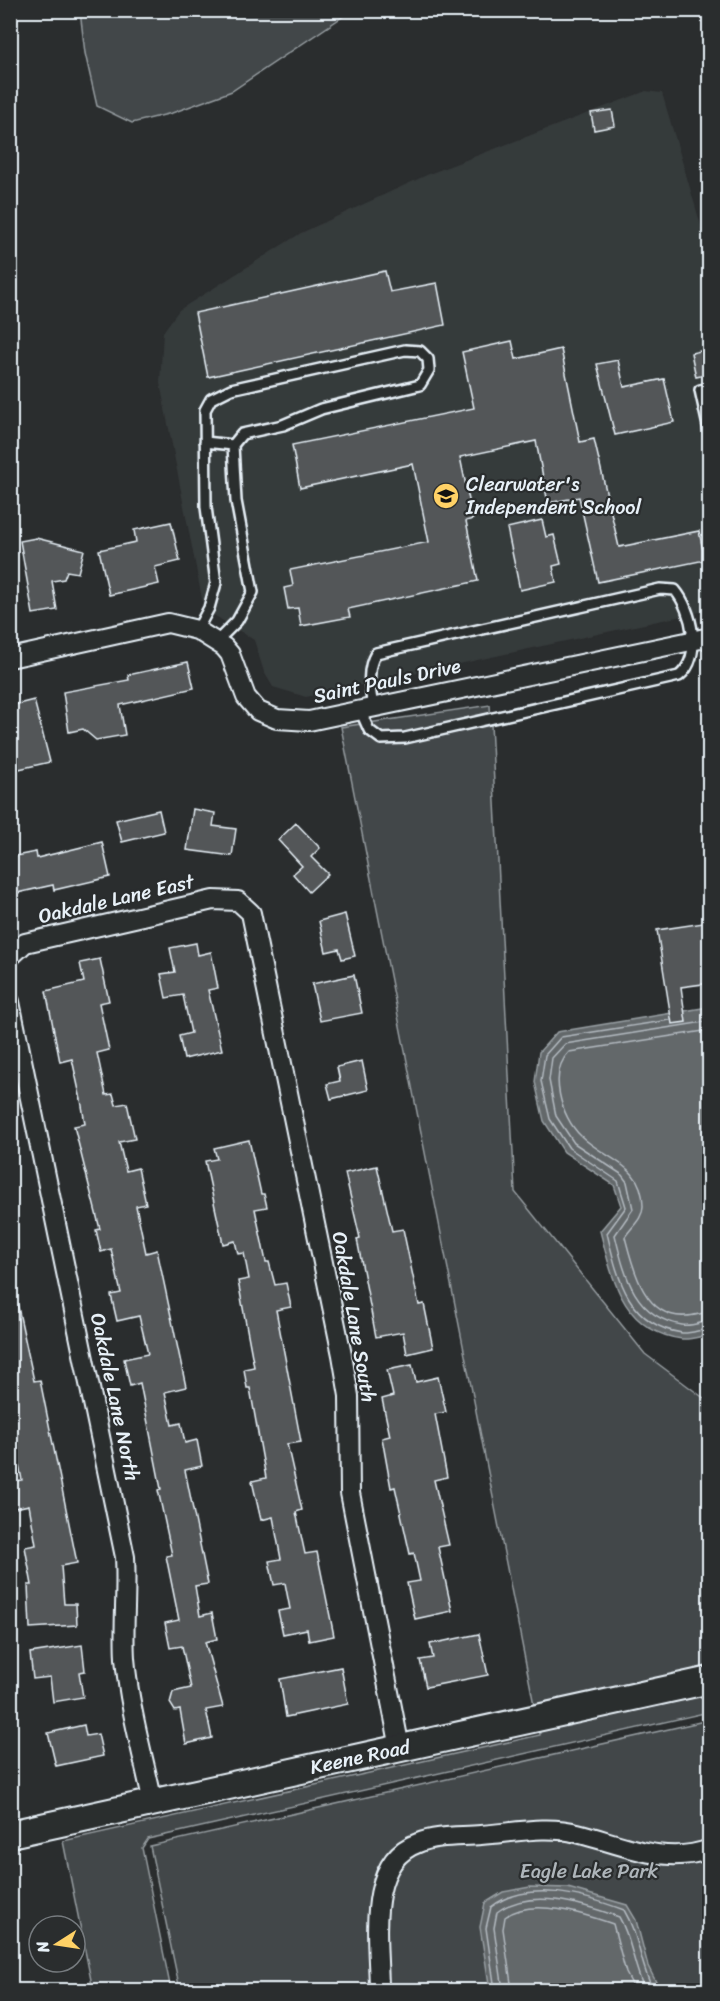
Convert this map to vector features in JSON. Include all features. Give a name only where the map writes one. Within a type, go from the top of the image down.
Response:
[{"type":"main road","name":"Keene Road","points":[[10,1834],[710,1680]]},
{"type":"street","name":"Saint Pauls Drive","points":[[10,658],[168,623],[197,630],[217,641],[230,654],[246,696],[258,711],[277,719],[309,721],[701,638]]},
{"type":"street","name":"Oakdale Lane East","points":[[10,957],[25,943],[213,900],[238,901]]},
{"type":"street","name":"Oakdale Lane South","points":[[238,901],[251,914],[342,1355],[349,1396],[350,1493],[400,1749]]},
{"type":"street","name":"Oakdale Lane North","points":[[10,1002],[125,1557],[126,1666],[153,1803]]},
{"type":"street","points":[[379,1990],[379,1893],[384,1873],[398,1855],[417,1843],[438,1838],[546,1830],[573,1832],[670,1857],[710,1849]]},
{"type":"lane","points":[[197,630],[209,608],[216,583],[206,507],[205,410],[211,399],[231,389],[405,350],[420,351],[428,359],[429,369],[420,385],[321,409],[283,425],[243,434],[233,445],[236,501],[254,592],[237,621],[217,641]]},
{"type":"lane","points":[[710,388],[700,390],[710,435]]},
{"type":"lane","points":[[205,442],[233,445]]},
{"type":"lane","points":[[660,589],[675,590],[685,602],[701,638],[692,660],[679,676],[405,738],[381,740],[369,730],[367,709],[371,661],[376,652],[660,589]]},
{"type":"shaded area","name":"Clearwater's Independent School","points":[[646,91],[662,93],[702,229],[709,243],[709,610],[306,697],[273,687],[264,672],[254,640],[204,609],[160,383],[163,332],[179,310],[301,233],[429,174]]},
{"type":"green space","points":[[80,10],[351,11],[232,91],[172,113],[132,123],[97,106],[85,53]]},
{"type":"green space","points":[[490,705],[515,1192],[645,1354],[709,1402],[709,1672],[535,1710],[341,727]]},
{"type":"green space","points":[[709,1689],[709,1712],[148,1839],[142,1848],[171,1990],[93,1990],[87,1960],[87,1914],[78,1914],[63,1841],[540,1735],[539,1726]]},
{"type":"green space","name":"Eagle Lake Park","points":[[709,1720],[709,1990],[180,1990],[150,1846]]},
{"type":"water","points":[[709,1007],[709,1335],[682,1339],[662,1334],[646,1326],[623,1300],[610,1267],[600,1231],[621,1206],[614,1185],[564,1152],[544,1121],[535,1082],[539,1052],[557,1032]]},
{"type":"water","points":[[530,1887],[568,1888],[627,1905],[636,1920],[648,1966],[660,1990],[490,1990],[480,1927],[485,1903],[503,1892]]},
{"type":"building","points":[[612,110],[615,126],[594,130],[591,113]]},
{"type":"building","points":[[385,271],[390,292],[437,283],[445,325],[208,377],[195,313]]},
{"type":"building","points":[[512,341],[516,359],[561,349],[580,442],[594,439],[619,547],[699,531],[705,560],[598,582],[579,497],[548,503],[536,441],[460,457],[473,519],[466,521],[478,581],[348,609],[350,617],[301,626],[298,608],[288,609],[284,588],[293,586],[290,570],[429,542],[413,464],[300,488],[292,445],[474,408],[462,352]]},
{"type":"building","points":[[710,349],[710,374],[696,377],[691,353]]},
{"type":"building","points":[[618,360],[624,387],[664,379],[674,422],[615,435],[597,364]]},
{"type":"building","points":[[542,520],[546,537],[554,535],[561,564],[553,566],[556,582],[520,590],[507,528]]},
{"type":"building","points":[[171,522],[180,561],[155,567],[159,584],[109,595],[99,550],[136,542],[134,530]]},
{"type":"building","points":[[36,538],[84,550],[78,573],[67,571],[64,579],[52,581],[57,610],[33,614],[20,541]]},
{"type":"building","points":[[188,662],[194,688],[120,705],[125,735],[96,740],[83,729],[69,732],[63,692],[129,680],[128,675]]},
{"type":"building","points":[[34,700],[50,762],[10,771],[10,706]]},
{"type":"building","points":[[193,809],[215,813],[213,826],[236,829],[232,856],[187,850]]},
{"type":"building","points":[[159,810],[164,832],[122,842],[116,820]]},
{"type":"building","points":[[296,823],[320,848],[311,857],[328,874],[309,892],[293,874],[302,866],[278,840]]},
{"type":"building","points":[[102,842],[110,877],[54,890],[53,885],[17,893],[14,881],[10,882],[10,857],[36,852],[37,858]]},
{"type":"building","points":[[345,914],[355,956],[342,959],[339,949],[326,952],[319,921]]},
{"type":"building","points":[[710,922],[710,983],[681,987],[686,1022],[672,1024],[657,930]]},
{"type":"building","points":[[196,943],[198,955],[211,952],[218,988],[208,990],[222,1050],[184,1059],[179,1036],[191,1033],[183,995],[166,998],[161,974],[175,972],[170,948]]},
{"type":"building","points":[[100,959],[109,1001],[99,1003],[109,1050],[97,1053],[106,1095],[113,1094],[116,1105],[127,1103],[135,1139],[119,1142],[126,1171],[138,1168],[146,1204],[136,1206],[146,1253],[157,1250],[186,1387],[165,1392],[172,1425],[181,1423],[185,1443],[197,1440],[202,1466],[185,1470],[208,1584],[195,1586],[200,1616],[212,1613],[217,1639],[205,1642],[223,1707],[206,1710],[212,1738],[186,1744],[180,1710],[175,1711],[170,1703],[173,1692],[191,1688],[182,1646],[170,1648],[165,1623],[179,1620],[166,1556],[172,1555],[158,1490],[161,1489],[140,1383],[130,1386],[124,1359],[148,1354],[139,1316],[117,1321],[111,1295],[121,1293],[111,1249],[101,1252],[96,1230],[100,1229],[74,1126],[85,1124],[81,1100],[72,1059],[60,1062],[46,991],[84,982],[80,963]]},
{"type":"building","points":[[354,975],[362,1013],[320,1021],[312,984]]},
{"type":"building","points":[[362,1061],[368,1090],[331,1099],[327,1084],[340,1081],[337,1067]]},
{"type":"building","points":[[249,1140],[261,1194],[264,1194],[267,1207],[255,1209],[266,1262],[269,1262],[275,1285],[286,1283],[291,1307],[276,1310],[301,1442],[287,1444],[302,1510],[296,1512],[305,1554],[317,1552],[334,1636],[309,1641],[307,1629],[283,1634],[278,1611],[290,1609],[285,1583],[274,1585],[269,1561],[281,1559],[273,1517],[261,1520],[252,1481],[266,1478],[250,1388],[247,1388],[244,1369],[254,1367],[238,1281],[249,1279],[244,1253],[238,1254],[235,1241],[223,1244],[205,1161],[217,1159],[214,1148]]},
{"type":"building","points":[[377,1166],[392,1231],[403,1229],[419,1305],[424,1304],[433,1348],[407,1354],[403,1332],[376,1337],[357,1239],[360,1238],[345,1173]]},
{"type":"building","points":[[16,1298],[34,1381],[40,1380],[77,1563],[61,1566],[64,1604],[76,1604],[77,1625],[30,1628],[28,1585],[32,1585],[25,1547],[36,1545],[29,1505],[15,1508],[10,1486],[10,1482],[22,1480],[13,1423],[10,1424],[10,1299]]},
{"type":"building","points":[[412,1365],[416,1382],[438,1377],[446,1412],[435,1414],[447,1477],[434,1480],[449,1545],[438,1547],[452,1611],[415,1619],[407,1583],[420,1581],[414,1553],[410,1554],[395,1487],[391,1488],[382,1438],[390,1436],[382,1399],[393,1396],[387,1370]]},
{"type":"building","points":[[479,1634],[488,1675],[426,1687],[420,1660],[433,1658],[430,1644]]},
{"type":"building","points":[[82,1645],[85,1671],[79,1672],[83,1697],[53,1702],[50,1677],[33,1679],[30,1653]]},
{"type":"building","points":[[341,1667],[348,1704],[286,1717],[280,1679]]},
{"type":"building","points":[[84,1725],[86,1736],[98,1734],[103,1756],[56,1766],[48,1733]]},
{"type":"place","name":"Clearwater's Independent School","points":[[446,496]]}]
